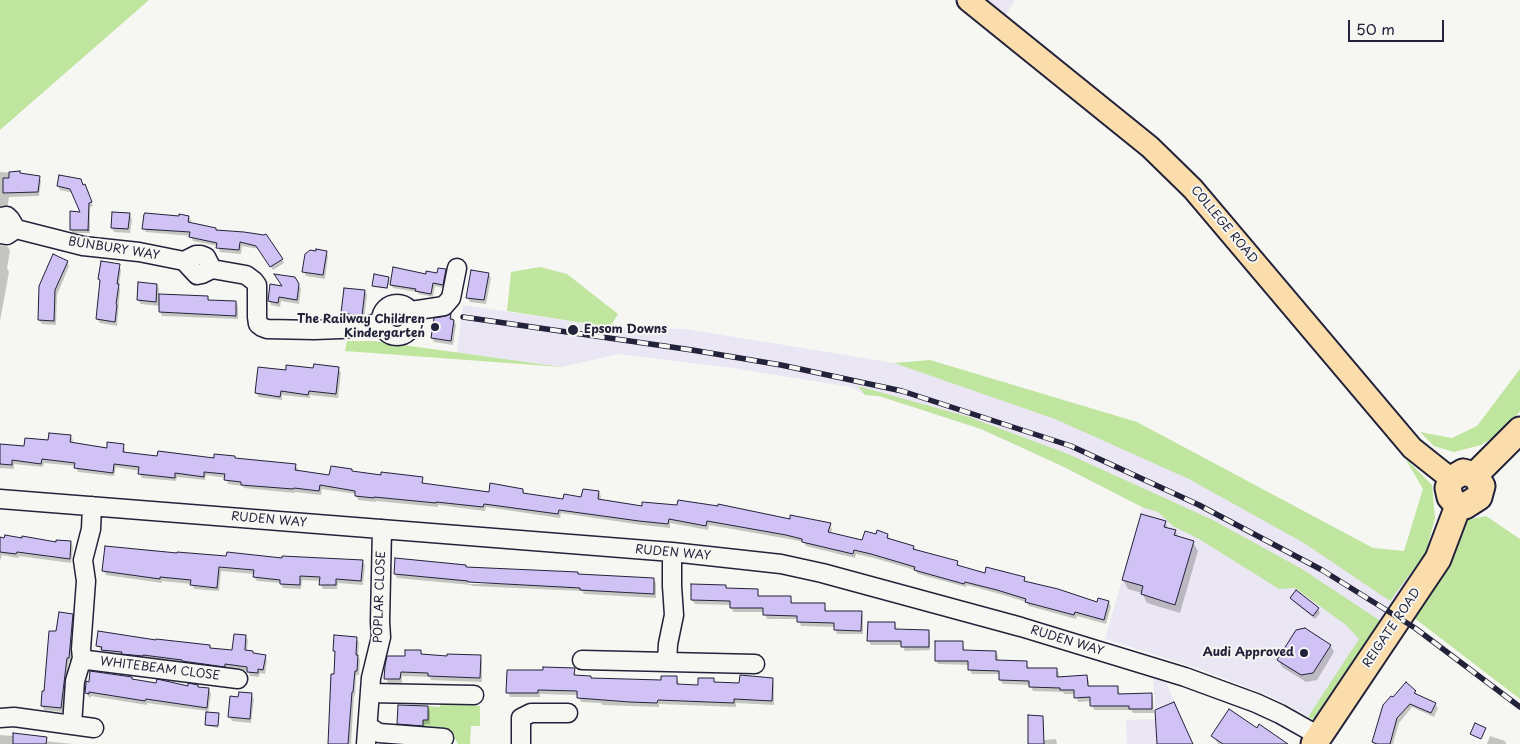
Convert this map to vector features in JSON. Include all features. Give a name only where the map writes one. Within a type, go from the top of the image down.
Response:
[{"type":"highway","points":[[1475,475],[1520,430]]},
{"type":"highway","points":[[1463,472],[1475,475],[1482,486],[1479,497],[1465,506],[1458,506],[1450,497],[1448,488],[1451,479],[1463,472]]},
{"type":"highway","name":"REIGATE ROAD","points":[[1317,740],[1438,559],[1458,506]]},
{"type":"main road","name":"COLLEGE ROAD","points":[[968,0],[1150,147],[1193,189],[1412,448],[1451,479]]},
{"type":"street","name":"BUNBURY WAY","points":[[0,217],[7,216],[10,219],[8,232],[84,246],[139,252],[184,262],[196,255],[206,257],[212,269],[246,275],[254,281],[257,285],[258,324],[267,329],[341,330],[368,326],[381,321]]},
{"type":"street","points":[[412,311],[444,306],[451,298],[457,268]]},
{"type":"street","points":[[397,304],[403,305],[412,311],[414,317],[410,332],[404,336],[396,337],[390,336],[385,331],[381,321],[383,313],[391,305],[397,304]]},
{"type":"street","name":"RUDEN WAY","points":[[0,499],[672,552],[781,564],[822,573],[1021,627],[1185,677],[1280,714],[1317,740]]},
{"type":"street","name":"WHITEBEAM CLOSE","points":[[72,725],[75,681],[82,658],[86,581],[84,560],[91,529],[92,506]]},
{"type":"street","name":"POPLAR CLOSE","points":[[366,744],[372,678],[381,637],[382,529]]},
{"type":"street","points":[[667,662],[668,644],[674,615],[672,552]]},
{"type":"street","name":"WHITEBEAM CLOSE","points":[[82,658],[238,679]]},
{"type":"street","points":[[582,660],[755,664]]},
{"type":"street","points":[[370,693],[474,695]]},
{"type":"street","points":[[521,744],[521,718],[531,713],[568,714]]},
{"type":"street","points":[[0,718],[14,717],[94,728]]},
{"type":"street","points":[[368,726],[379,733],[444,738]]},
{"type":"shaded area","points":[[985,0],[1015,0],[1005,16]]},
{"type":"shaded area","points":[[463,305],[610,327],[686,329],[894,363],[999,389],[1414,570],[1366,645],[1313,719],[1272,697],[1200,669],[1105,639],[1142,507],[1062,466],[981,429],[879,396],[865,395],[851,387],[732,368],[618,354],[562,367],[457,353]]},
{"type":"shaded area","points":[[1153,676],[1166,682],[1193,744],[1127,744],[1126,720],[1156,719]]},
{"type":"green space","points":[[0,0],[149,0],[0,130]]},
{"type":"green space","points":[[540,267],[567,274],[618,314],[610,327],[507,311],[511,272]]},
{"type":"green space","points":[[347,341],[374,341],[562,367],[345,351]]},
{"type":"green space","points":[[930,360],[1137,422],[1373,548],[1404,551],[1423,489],[1405,458],[1432,485],[1435,518],[1426,552],[1390,601],[1304,543],[1189,479],[1055,419],[894,363]]},
{"type":"green space","points":[[1520,369],[1520,411],[1508,428],[1481,445],[1454,452],[1434,446],[1420,432],[1452,438],[1477,426]]},
{"type":"green space","points":[[858,386],[969,417],[1068,454],[1213,520],[1302,569],[1382,622],[1318,718],[1308,717],[1359,639],[1346,625],[1295,588],[1279,589],[1199,539],[1173,526],[1158,512],[1142,507],[1062,466],[981,429],[879,396],[865,395]]},
{"type":"green space","points":[[1486,516],[1520,539],[1520,699],[1413,617],[1461,521]]},
{"type":"green space","points":[[441,697],[472,702],[473,705],[480,706],[480,726],[471,726],[470,744],[458,744],[450,729],[423,728],[423,720],[428,720],[428,706],[440,707]]},
{"type":"building","points":[[20,171],[20,173],[40,176],[38,192],[3,193],[3,178],[9,178],[9,172]]},
{"type":"building","points":[[59,175],[81,179],[83,185],[85,184],[92,202],[89,203],[88,231],[70,230],[70,211],[80,212],[70,189],[57,186]]},
{"type":"building","points":[[112,212],[130,213],[128,229],[111,228]]},
{"type":"building","points":[[145,213],[179,216],[179,214],[189,216],[188,222],[216,228],[216,230],[266,234],[283,259],[270,267],[256,246],[240,242],[239,250],[216,248],[217,243],[189,237],[190,232],[142,229]]},
{"type":"building","points":[[316,249],[327,251],[323,275],[302,272],[305,254],[310,250],[316,251]]},
{"type":"building","points":[[53,254],[68,261],[55,290],[54,321],[38,320],[39,286]]},
{"type":"building","points":[[101,261],[120,264],[115,322],[96,319]]},
{"type":"building","points":[[393,267],[426,274],[426,271],[437,273],[438,268],[446,269],[443,285],[433,283],[431,294],[415,291],[416,289],[390,285]]},
{"type":"building","points":[[471,270],[489,273],[484,300],[466,298]]},
{"type":"building","points":[[274,274],[295,277],[299,284],[297,300],[279,297],[278,303],[268,301],[270,284],[282,286]]},
{"type":"building","points":[[374,274],[389,277],[387,288],[372,286]]},
{"type":"building","points":[[138,282],[157,284],[156,302],[137,300]]},
{"type":"building","points":[[344,288],[365,290],[362,316],[341,313]]},
{"type":"building","points":[[159,294],[208,296],[208,300],[236,301],[236,316],[159,312]]},
{"type":"building","points":[[451,314],[450,319],[454,320],[451,341],[431,338],[434,318]]},
{"type":"building","points":[[314,364],[339,367],[336,394],[309,391],[308,395],[281,391],[280,397],[255,393],[258,367],[286,370],[286,365],[313,368]]},
{"type":"building","points":[[49,433],[71,435],[70,442],[107,448],[107,442],[124,444],[123,452],[157,456],[158,451],[214,458],[214,454],[296,464],[295,470],[329,475],[331,466],[381,475],[381,472],[423,477],[422,483],[489,492],[490,483],[523,489],[523,493],[563,499],[564,494],[581,497],[583,489],[599,491],[598,499],[642,506],[642,502],[677,505],[678,500],[718,506],[718,504],[790,519],[790,515],[831,523],[828,532],[862,540],[865,531],[876,534],[877,530],[888,534],[887,538],[914,546],[913,549],[958,561],[957,565],[985,573],[986,567],[1025,577],[1024,581],[1058,589],[1097,602],[1098,598],[1109,601],[1104,620],[1075,612],[1074,615],[1025,602],[1026,599],[997,590],[965,582],[964,584],[914,570],[915,567],[871,554],[854,550],[853,554],[802,542],[802,539],[786,535],[707,521],[706,526],[669,519],[668,524],[559,510],[558,514],[484,504],[483,507],[374,498],[355,496],[355,491],[320,485],[319,491],[241,485],[241,482],[224,480],[225,474],[204,472],[204,477],[175,473],[175,478],[138,474],[139,467],[114,464],[113,473],[74,468],[75,463],[42,459],[41,464],[12,460],[12,465],[0,464],[0,444],[24,446],[25,438],[48,440]]},
{"type":"building","points":[[1141,514],[1166,521],[1164,527],[1176,530],[1174,535],[1194,541],[1175,605],[1141,594],[1143,586],[1122,580]]},
{"type":"building","points":[[5,535],[56,542],[56,540],[71,541],[70,559],[17,552],[16,554],[0,552],[0,537],[4,538]]},
{"type":"building","points":[[105,546],[226,556],[227,552],[282,558],[282,556],[363,560],[361,581],[336,579],[336,585],[319,585],[320,577],[300,576],[300,585],[280,584],[280,580],[253,577],[254,570],[219,567],[217,588],[190,585],[191,580],[160,577],[160,579],[102,571]]},
{"type":"building","points":[[395,558],[466,565],[466,567],[578,572],[578,574],[654,578],[654,594],[468,582],[394,574]]},
{"type":"building","points":[[691,584],[726,585],[726,588],[758,589],[758,596],[791,596],[791,603],[825,603],[825,611],[862,611],[861,631],[834,630],[834,623],[797,622],[797,616],[763,615],[763,608],[730,608],[730,601],[691,600]]},
{"type":"building","points":[[1296,590],[1319,608],[1313,616],[1290,598]]},
{"type":"building","points":[[59,612],[73,614],[69,658],[67,658],[61,708],[41,706],[49,631],[56,631]]},
{"type":"building","points":[[868,622],[895,622],[895,629],[929,630],[929,647],[901,647],[901,641],[867,641]]},
{"type":"building","name":"Audi Approved","points":[[1305,628],[1331,645],[1313,673],[1301,675],[1277,660],[1296,630]]},
{"type":"building","points":[[98,631],[156,640],[210,645],[210,648],[232,650],[234,634],[246,635],[245,650],[266,655],[263,670],[258,669],[258,673],[247,672],[247,667],[225,664],[225,667],[143,655],[121,654],[122,652],[101,650],[102,647],[96,646]]},
{"type":"building","points":[[334,635],[357,637],[357,671],[355,671],[352,692],[348,744],[328,744],[331,674],[334,674]]},
{"type":"building","points":[[935,641],[963,641],[963,650],[996,651],[996,660],[1027,661],[1027,668],[1057,668],[1057,677],[1087,675],[1088,686],[1118,686],[1118,694],[1152,693],[1152,709],[1129,709],[1129,706],[1090,706],[1090,697],[1074,698],[1074,690],[1029,687],[1029,681],[999,680],[999,671],[968,670],[968,661],[935,661]]},
{"type":"building","points":[[405,650],[421,650],[421,654],[447,656],[447,654],[481,655],[480,678],[428,676],[428,673],[401,672],[400,679],[384,679],[387,656],[405,656]]},
{"type":"building","points":[[543,667],[575,668],[574,675],[591,676],[591,678],[661,680],[661,676],[677,676],[677,684],[698,685],[698,678],[714,678],[714,682],[739,683],[740,675],[773,678],[772,701],[734,699],[734,703],[658,700],[657,703],[577,698],[577,691],[538,690],[538,693],[506,693],[507,670],[543,670]]},
{"type":"building","points":[[90,671],[132,677],[132,679],[156,683],[157,679],[188,686],[188,683],[198,685],[198,687],[209,688],[207,708],[85,693],[86,681],[89,682]]},
{"type":"building","points":[[1406,682],[1416,691],[1414,693],[1436,703],[1431,713],[1410,704],[1397,718],[1390,744],[1372,742],[1383,705]]},
{"type":"building","points":[[239,692],[252,693],[250,719],[228,717],[230,696],[238,697]]},
{"type":"building","points":[[1174,702],[1193,744],[1157,744],[1155,710]]},
{"type":"building","points":[[398,705],[428,706],[428,720],[423,720],[423,726],[397,724]]},
{"type":"building","points":[[1229,709],[1257,728],[1259,724],[1288,744],[1223,744],[1211,736]]},
{"type":"building","points":[[206,712],[219,713],[218,726],[205,725]]},
{"type":"building","points":[[1028,715],[1043,716],[1044,744],[1028,744]]},
{"type":"building","points":[[1475,723],[1486,728],[1481,739],[1470,734]]},
{"type":"building","points":[[13,733],[47,737],[46,744],[13,744]]},
{"type":"railway","points":[[463,317],[692,350],[781,365],[902,391],[1071,446],[1199,505],[1322,570],[1415,628],[1520,707]]},
{"type":"place","name":"The Railway Children Kindergarten","points":[[435,327]]},
{"type":"place","name":"Epsom Downs","points":[[573,330]]},
{"type":"place","name":"Audi Approved","points":[[1304,653]]}]
